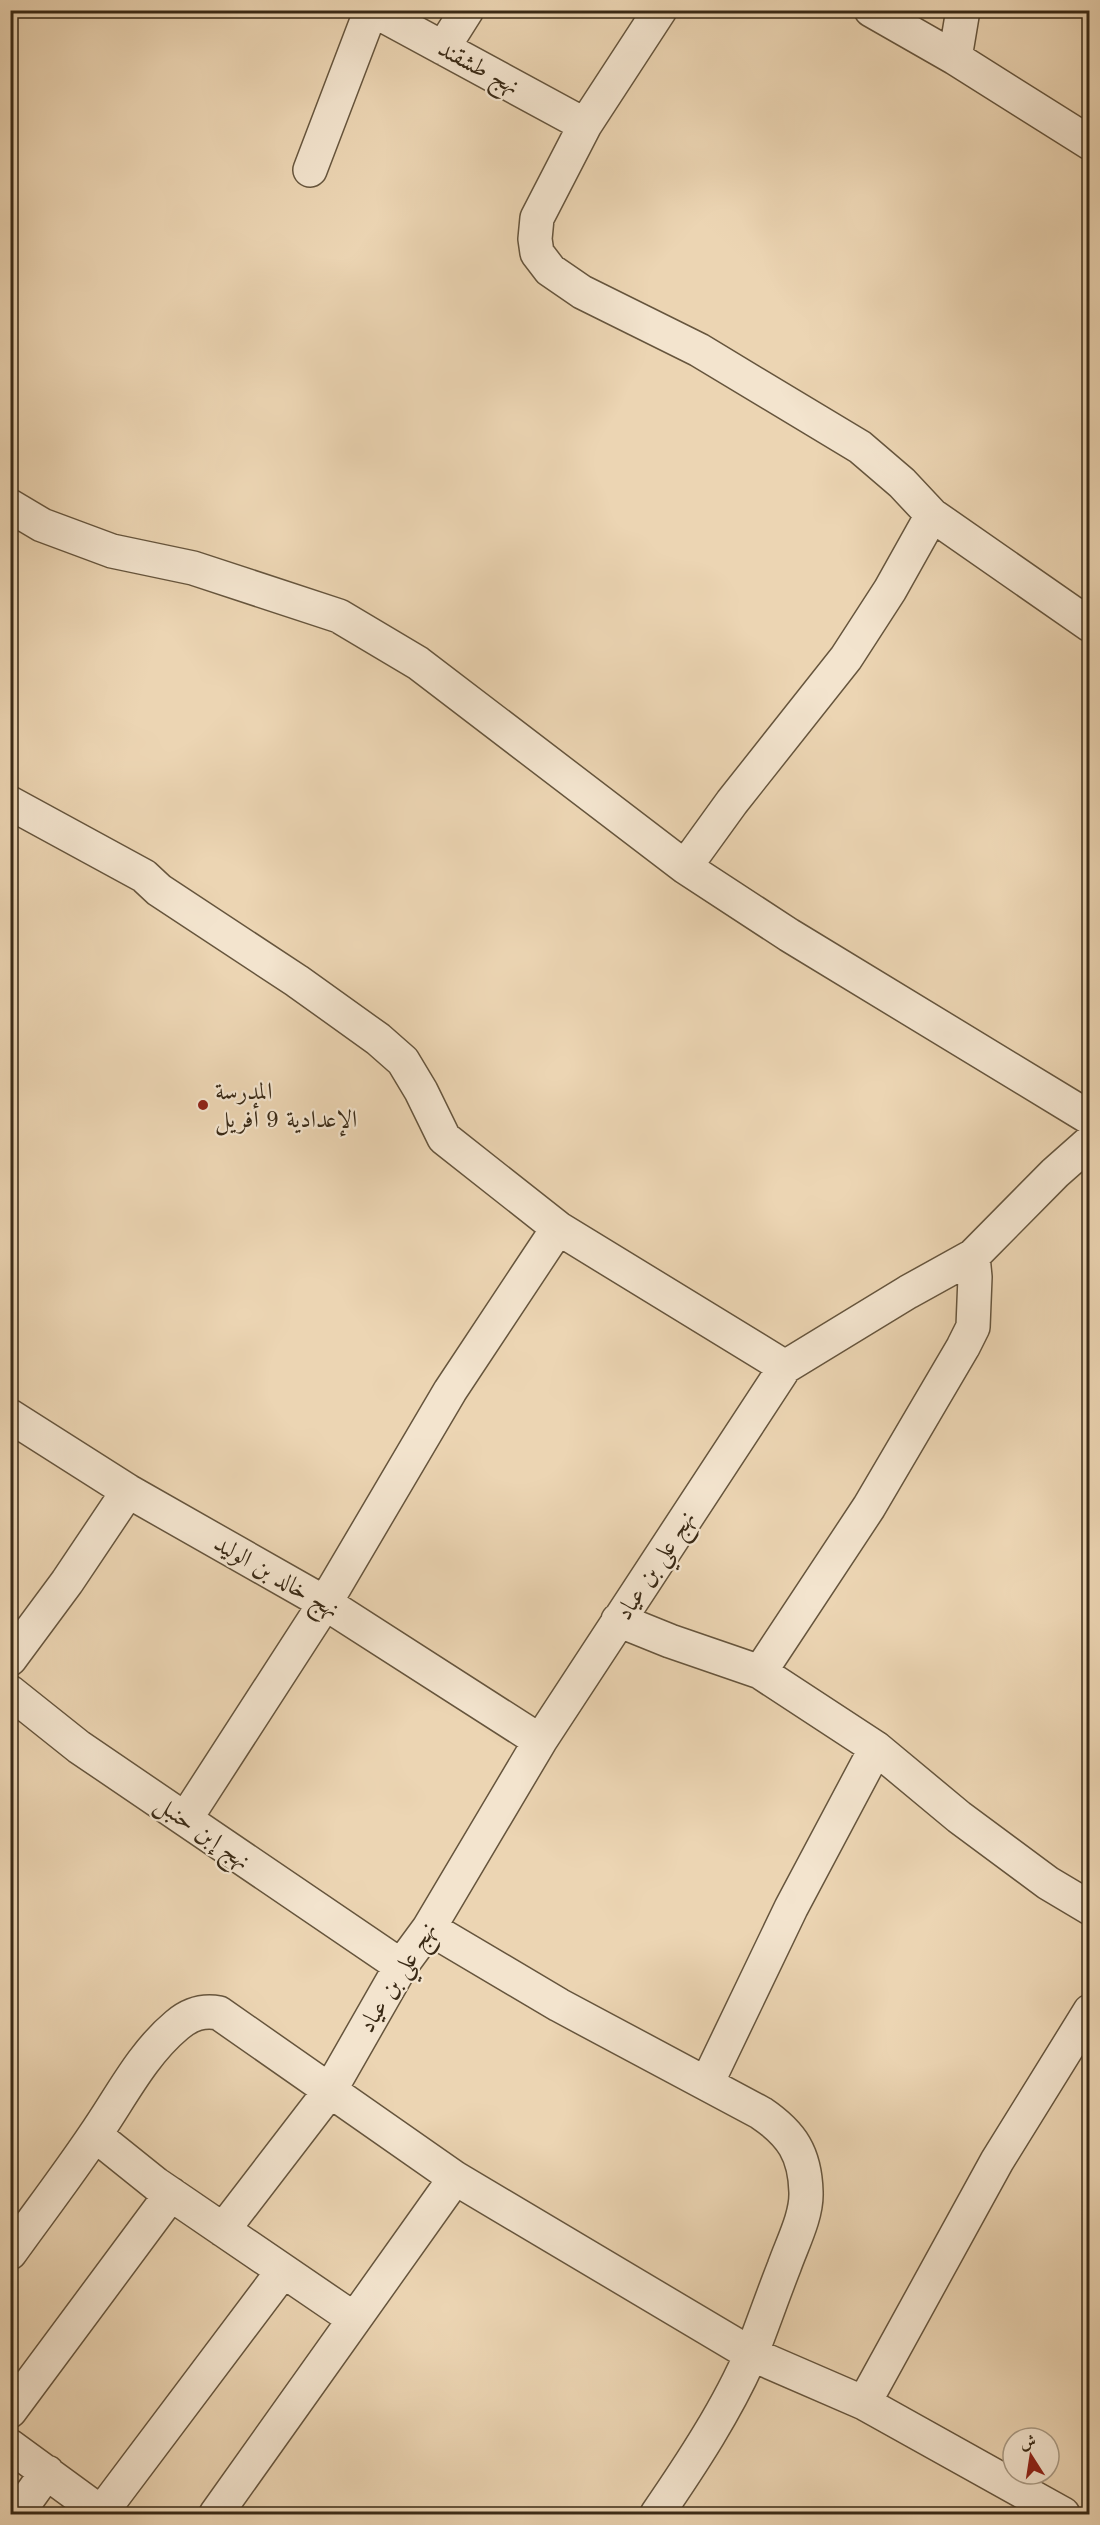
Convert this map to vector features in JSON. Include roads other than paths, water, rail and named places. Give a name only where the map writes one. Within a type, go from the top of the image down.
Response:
[{"type":"street","name":"نهج طشقند","points":[[372,10],[585,125]]},
{"type":"street","points":[[310,170],[372,10]]},
{"type":"street","points":[[443,48],[467,10]]},
{"type":"street","points":[[660,10],[585,125],[537,218],[535,239],[537,253],[550,270],[582,292],[699,350],[860,447],[902,483],[932,515],[1089,625]]},
{"type":"street","points":[[871,10],[955,58],[1089,143]]},
{"type":"street","points":[[955,58],[963,10]]},
{"type":"street","points":[[10,506],[42,525],[111,551],[193,568],[339,616],[418,663],[685,867],[789,935],[1089,1118]]},
{"type":"street","points":[[685,867],[732,802],[846,658],[890,590],[932,515]]},
{"type":"street","points":[[10,803],[144,876],[159,890],[378,1038],[403,1061],[444,1138],[558,1228],[785,1367]]},
{"type":"street","name":"نهج علي بن عياد","points":[[223,2230],[329,2092],[400,1966],[429,1928],[540,1741],[785,1367],[908,1292],[973,1256],[1089,1142]]},
{"type":"street","points":[[186,1818],[325,1603],[450,1391],[558,1228]]},
{"type":"street","points":[[760,1672],[869,1507],[963,1347],[973,1327],[975,1277],[973,1256]]},
{"type":"street","name":"نهج خالد بن الوليد","points":[[10,1416],[128,1491],[325,1603],[540,1741]]},
{"type":"street","points":[[10,1659],[67,1582],[128,1491]]},
{"type":"street","points":[[618,1620],[670,1641],[760,1672],[876,1748],[958,1818],[1048,1883],[1089,1908]]},
{"type":"street","name":"نهج إبن حنبل","points":[[10,1692],[79,1748],[186,1818],[400,1966]]},
{"type":"street","points":[[707,2083],[791,1908],[876,1748]]},
{"type":"street","points":[[429,1928],[559,2005],[707,2083],[781,2127],[796,2146],[804,2173],[806,2196],[798,2229],[751,2354],[697,2452],[657,2514]]},
{"type":"street","points":[[10,2253],[95,2135],[127,2084],[160,2043],[184,2020],[205,2011],[219,2013],[455,2178],[751,2354],[864,2403],[1057,2513]]},
{"type":"street","points":[[864,2403],[997,2161],[1089,2011]]},
{"type":"street","points":[[95,2135],[223,2230],[354,2319]]},
{"type":"street","points":[[216,2514],[455,2178]]},
{"type":"street","points":[[10,2411],[171,2193]]},
{"type":"street","points":[[10,2446],[102,2514],[283,2271]]},
{"type":"street","points":[[17,2514],[47,2472]]},
{"type":"place","name":"المدرسة الإعدادية 9 أفريل","points":[[203,1105]]}]
